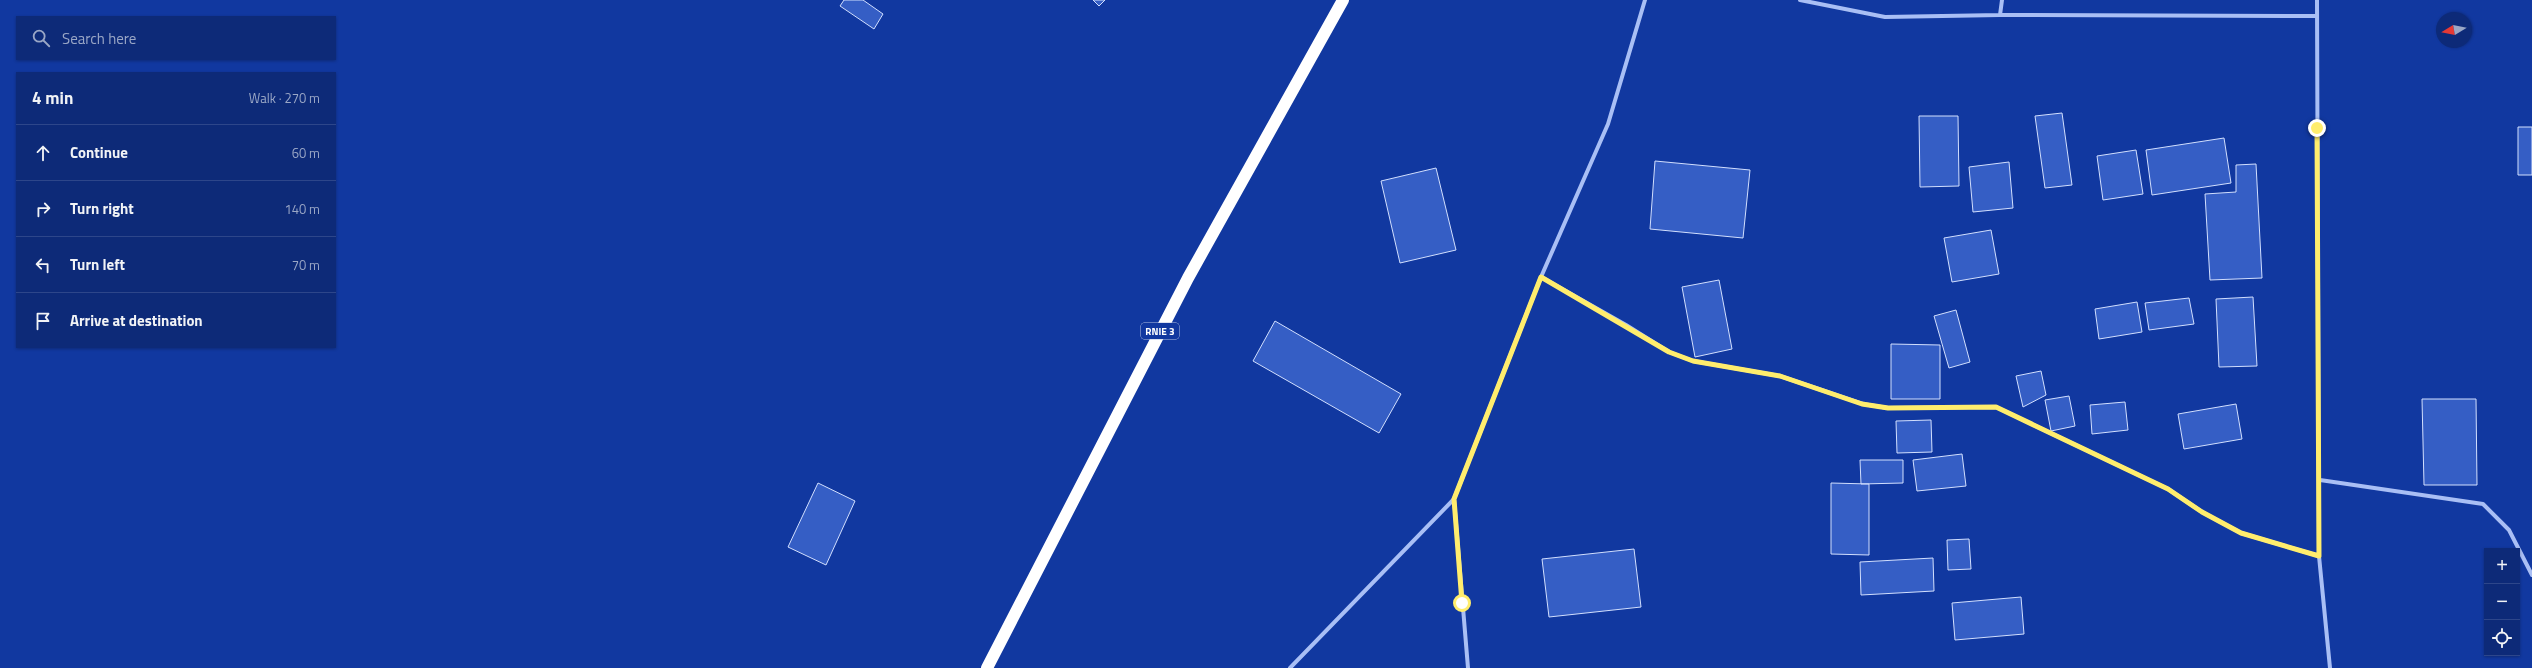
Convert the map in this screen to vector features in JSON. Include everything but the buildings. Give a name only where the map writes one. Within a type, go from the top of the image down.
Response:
[{"type":"highway","name":"RNIE 3","points":[[987,668],[1188,278],[1343,0]]},
{"type":"street","points":[[1290,668],[1454,499],[1541,277],[1608,124],[1645,0]]},
{"type":"street","points":[[1800,0],[1885,17],[2000,15],[2316,16]]},
{"type":"street","points":[[2000,15],[2002,0]]},
{"type":"street","points":[[2317,0],[2320,480],[2319,556],[2330,668]]},
{"type":"street","points":[[1541,277],[1669,352],[1693,361],[1780,376],[1862,404],[1888,408],[1996,407],[2168,489],[2202,512],[2241,533],[2319,556]]},
{"type":"street","points":[[2320,480],[2483,504],[2509,530],[2532,575]]},
{"type":"street","points":[[1454,499],[1468,668]]},
{"type":"route","points":[[1462,603],[1454,499],[1541,277],[1626,325],[1669,352],[1693,361],[1780,376],[1818,387],[1862,404],[1888,408],[1996,407],[2015,414],[2168,489],[2202,512],[2241,533],[2319,556],[2320,480],[2318,415],[2317,128]]}]
